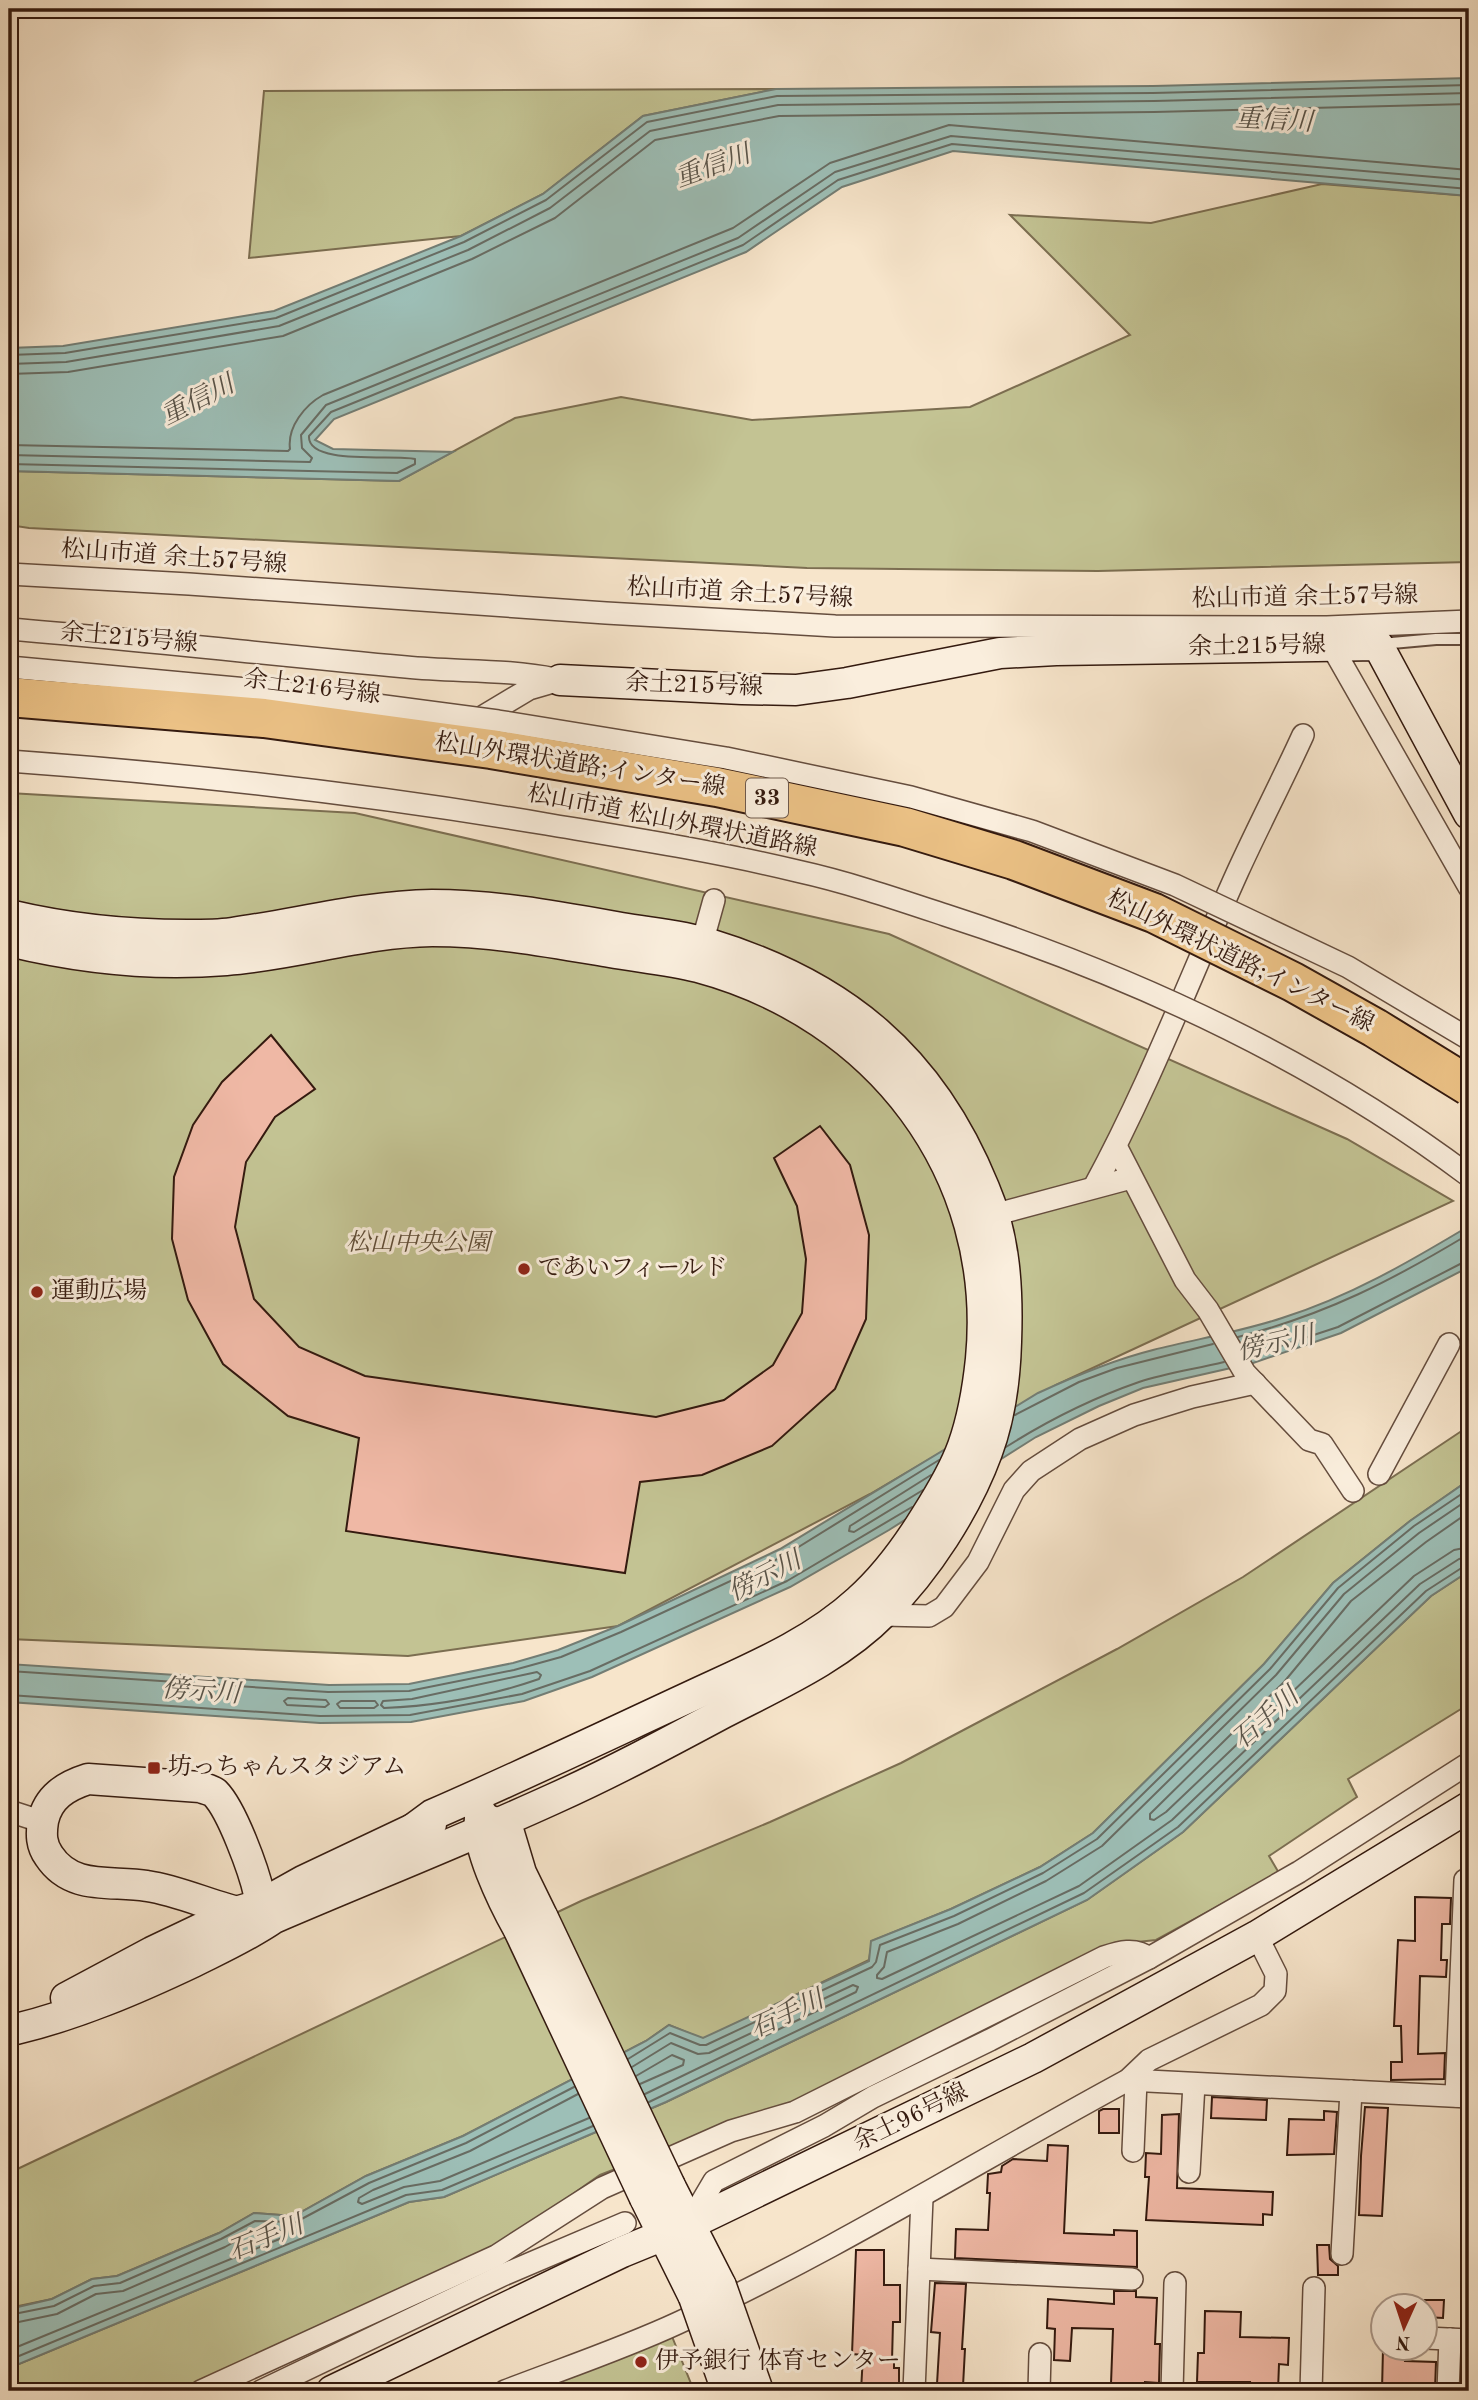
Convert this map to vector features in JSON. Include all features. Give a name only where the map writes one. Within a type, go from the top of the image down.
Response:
[{"type":"highway","name":"松山外環状道路;インター線","points":[[9,697],[264,718],[478,747],[717,787],[905,827],[1014,860],[1154,913],[1375,1027],[1469,1087]]},
{"type":"street","name":"松山市道 余土57号線","points":[[9,574],[835,626],[1329,636]]},
{"type":"street","name":"松山市道 余土57号線","points":[[1376,635],[1469,621]]},
{"type":"street","name":"余土215号線","points":[[9,629],[158,641],[408,668],[534,675],[560,680],[796,690],[848,683],[1000,653],[1376,635]]},
{"type":"street","points":[[1376,635],[1469,814]]},
{"type":"street","points":[[1329,636],[1469,887]]},
{"type":"street","points":[[9,667],[271,691],[498,721],[726,758],[911,797],[1032,831],[1175,885],[1348,967],[1469,1039]]},
{"type":"street","name":"余土216号線","points":[[9,716],[167,726],[192,719],[208,708],[224,704],[458,729],[497,710],[529,690],[560,680]]},
{"type":"street","points":[[1094,1187],[1169,1035],[1238,871],[1303,735]]},
{"type":"street","name":"松山市道 松山外環状道路線","points":[[9,761],[258,784],[488,814],[703,850],[801,871],[996,931],[1168,1000],[1338,1088],[1469,1176]]},
{"type":"street","points":[[699,954],[713,900]]},
{"type":"street","points":[[9,915],[93,931],[152,935],[223,934],[301,923],[357,911],[430,905],[453,906],[548,916],[699,954]]},
{"type":"street","points":[[9,941],[90,957],[152,961],[226,960],[306,948],[361,936],[431,931],[486,933],[699,954],[771,965],[814,986],[881,1035],[908,1063],[945,1110],[972,1158],[983,1218],[1004,1264],[1007,1296],[992,1370],[973,1409],[963,1447],[944,1488],[908,1546],[856,1603],[818,1633],[732,1677],[432,1815],[414,1829]]},
{"type":"street","points":[[1116,1146],[1185,1280],[1250,1378],[1309,1440],[1322,1444],[1353,1491]]},
{"type":"street","points":[[983,1218],[1131,1178]]},
{"type":"street","points":[[1379,1474],[1449,1344]]},
{"type":"street","points":[[13,2030],[45,2009],[152,1952],[485,1832],[660,1747],[833,1653],[882,1615],[929,1561],[967,1495],[988,1451],[1000,1406],[992,1370]]},
{"type":"street","points":[[882,1615],[929,1616],[944,1607],[978,1562],[1014,1490],[1031,1471],[1080,1439],[1134,1415],[1250,1378]]},
{"type":"street","points":[[676,2230],[714,2181],[824,2126],[873,2097],[1149,1958],[1299,1872],[1469,1763]]},
{"type":"street","points":[[88,1779],[200,1787],[213,1791],[247,1857],[258,1893],[255,1917],[147,1886],[72,1878],[57,1868],[44,1848],[41,1833],[45,1815],[56,1795],[70,1785],[88,1779]]},
{"type":"street","points":[[496,1787],[485,1832],[676,2230],[758,2391]]},
{"type":"street","points":[[521,1873],[523,1832],[534,1816],[552,1800]]},
{"type":"street","name":"余土96号線","points":[[332,2391],[622,2252],[676,2230],[1033,2058],[1257,1936],[1469,1807]]},
{"type":"street","points":[[9,1811],[43,1822]]},
{"type":"street","points":[[13,2030],[55,2019],[149,1983],[255,1917],[303,1881],[414,1829],[454,1818],[485,1832],[509,1833],[521,1873],[531,1924]]},
{"type":"street","points":[[247,1857],[270,1878],[282,1883],[303,1881]]},
{"type":"street","points":[[1132,2080],[1462,2096],[1465,1880],[1469,1880]]},
{"type":"street","points":[[152,1952],[173,1933],[177,1919],[175,1902],[169,1891]]},
{"type":"street","points":[[505,2391],[676,2324],[749,2289],[922,2198],[1132,2080],[1149,2060],[1262,2005],[1275,1991],[1276,1974],[1257,1936]]},
{"type":"street","points":[[201,2391],[496,2256],[602,2188],[731,2131],[795,2112],[1104,1957],[1130,1951],[1142,1952],[1149,1958]]},
{"type":"street","points":[[1177,2045],[1175,2066],[1189,2083],[1189,2172]]},
{"type":"street","points":[[1132,2080],[1133,2151]]},
{"type":"street","points":[[1342,2254],[1351,2091]]},
{"type":"street","points":[[914,2391],[922,2198]]},
{"type":"street","points":[[261,2391],[503,2275],[625,2223]]},
{"type":"street","points":[[919,2269],[1132,2279]]},
{"type":"street","points":[[1172,2391],[1175,2283]]},
{"type":"street","points":[[1311,2391],[1314,2288]]},
{"type":"street","points":[[707,2291],[727,2391]]},
{"type":"street","points":[[1440,2339],[1460,2340],[1448,2391]]},
{"type":"street","points":[[1039,2391],[1040,2354]]},
{"type":"lane","points":[[1376,635],[1469,639]]},
{"type":"green space","points":[[776,89],[643,116],[543,194],[461,236],[249,258],[264,91]]},
{"type":"green space","points":[[1322,184],[1469,196],[1469,562],[1098,571],[807,568],[9,525],[9,471],[399,481],[515,418],[621,397],[752,420],[970,407],[1130,335],[1010,215],[1151,223]]},
{"type":"green space","name":"松山中央公園","points":[[9,793],[355,813],[889,934],[1347,1139],[1453,1201],[1056,1385],[870,1494],[618,1626],[408,1656],[9,1639]]},
{"type":"green space","points":[[1469,1426],[1469,1480],[1410,1521],[1333,1583],[1264,1664],[1093,1833],[1040,1867],[951,1909],[872,1941],[869,1960],[703,2039],[669,2025],[646,2041],[463,2136],[366,2176],[294,2216],[254,2213],[219,2233],[117,2276],[92,2279],[52,2299],[9,2308],[9,2173],[581,1901],[770,1822],[901,1763],[1117,1649],[1243,1577]]},
{"type":"green space","points":[[1469,1571],[1469,1704],[1348,1779],[1357,1797],[1269,1856],[1279,1873],[1156,1940],[1109,1945],[779,2109],[725,2126],[600,2175],[502,2244],[177,2391],[9,2391],[9,2363],[19,2364],[409,2202],[444,2197],[666,2102],[1087,1900],[1183,1832],[1431,1596]]},
{"type":"green space","name":"伊予銀行 体育センター","points":[[671,2334],[694,2391],[527,2391]]},
{"type":"water","name":"重信川","points":[[1469,78],[1469,196],[953,151],[842,187],[746,252],[334,419],[315,440],[333,449],[453,452],[399,481],[9,471],[9,348],[63,346],[274,311],[461,236],[543,194],[643,116],[776,89],[1153,86]]},
{"type":"water","name":"傍示川","points":[[1469,1226],[1469,1267],[1341,1333],[1253,1363],[1143,1388],[1099,1406],[1036,1437],[889,1530],[790,1587],[592,1677],[524,1701],[411,1722],[320,1723],[9,1702],[9,1664],[329,1685],[409,1684],[513,1663],[558,1650],[618,1626],[780,1549],[1038,1393],[1123,1359],[1282,1318],[1331,1300],[1378,1278]]},
{"type":"water","name":"石手川","points":[[1469,1480],[1469,1571],[1431,1596],[1183,1832],[1087,1900],[666,2102],[444,2197],[409,2202],[19,2364],[9,2363],[9,2309],[52,2299],[92,2279],[117,2276],[219,2233],[254,2213],[294,2216],[366,2176],[463,2136],[646,2041],[669,2025],[703,2038],[869,1961],[871,1941],[951,1909],[1040,1867],[1093,1833],[1264,1664],[1333,1583],[1410,1521]]},
{"type":"building","points":[[271,1035],[315,1089],[275,1117],[246,1162],[235,1227],[254,1299],[299,1347],[365,1376],[656,1417],[724,1400],[773,1365],[802,1313],[806,1259],[797,1206],[774,1158],[820,1126],[850,1165],[869,1235],[866,1319],[835,1389],[772,1446],[702,1475],[640,1482],[625,1573],[346,1531],[359,1438],[288,1416],[223,1364],[188,1300],[172,1239],[174,1177],[193,1125],[222,1082]]},
{"type":"building","points":[[1415,1897],[1451,1898],[1450,1924],[1442,1924],[1441,1960],[1447,1960],[1446,1977],[1420,1976],[1418,2054],[1445,2053],[1444,2079],[1391,2080],[1391,2062],[1402,2062],[1401,2026],[1394,2026],[1398,1940],[1415,1941]]},
{"type":"building","points":[[1212,2097],[1267,2100],[1266,2120],[1211,2118]]},
{"type":"building","points":[[1365,2107],[1388,2108],[1382,2216],[1359,2215]]},
{"type":"building","points":[[1119,2109],[1119,2133],[1099,2133],[1099,2111]]},
{"type":"building","points":[[1324,2111],[1337,2112],[1334,2154],[1287,2155],[1289,2119],[1324,2120]]},
{"type":"building","points":[[1179,2114],[1177,2188],[1273,2192],[1272,2215],[1263,2214],[1263,2225],[1146,2220],[1149,2177],[1145,2177],[1146,2153],[1161,2154],[1162,2115]]},
{"type":"building","points":[[1048,2145],[1068,2146],[1064,2233],[1114,2235],[1114,2230],[1137,2231],[1137,2267],[955,2258],[956,2229],[988,2230],[988,2174],[1001,2172],[1002,2166],[1013,2159],[1047,2161]]},
{"type":"building","points":[[1317,2245],[1329,2245],[1330,2259],[1338,2266],[1338,2275],[1318,2275]]},
{"type":"building","points":[[856,2250],[884,2250],[884,2285],[900,2285],[900,2322],[893,2322],[892,2361],[894,2368],[899,2368],[899,2391],[861,2391],[863,2355],[852,2354]]},
{"type":"building","points":[[935,2283],[966,2284],[963,2386],[937,2384],[940,2333],[931,2332]]},
{"type":"building","points":[[1114,2291],[1136,2291],[1136,2297],[1157,2298],[1155,2344],[1160,2344],[1159,2383],[1111,2384],[1113,2329],[1072,2328],[1070,2361],[1054,2360],[1055,2329],[1047,2328],[1048,2299],[1114,2304]]},
{"type":"building","points":[[1440,2300],[1444,2300],[1443,2318],[1440,2318]]},
{"type":"building","points":[[1205,2311],[1241,2312],[1240,2337],[1289,2338],[1288,2365],[1279,2364],[1278,2391],[1249,2391],[1250,2382],[1197,2382],[1198,2353],[1204,2353]]},
{"type":"building","points":[[1383,2362],[1436,2362],[1435,2389],[1404,2387],[1404,2391],[1382,2390]]},
{"type":"building","points":[[1462,2363],[1469,2363],[1469,2390],[1461,2390]]},
{"type":"place","name":"であいフィールド","points":[[524,1269]]},
{"type":"place","name":"運動広場","points":[[37,1292]]},
{"type":"place","name":"坊っちゃんスタジアム","points":[[154,1768]]},
{"type":"place","name":"伊予銀行 体育センター","points":[[641,2362]]}]
